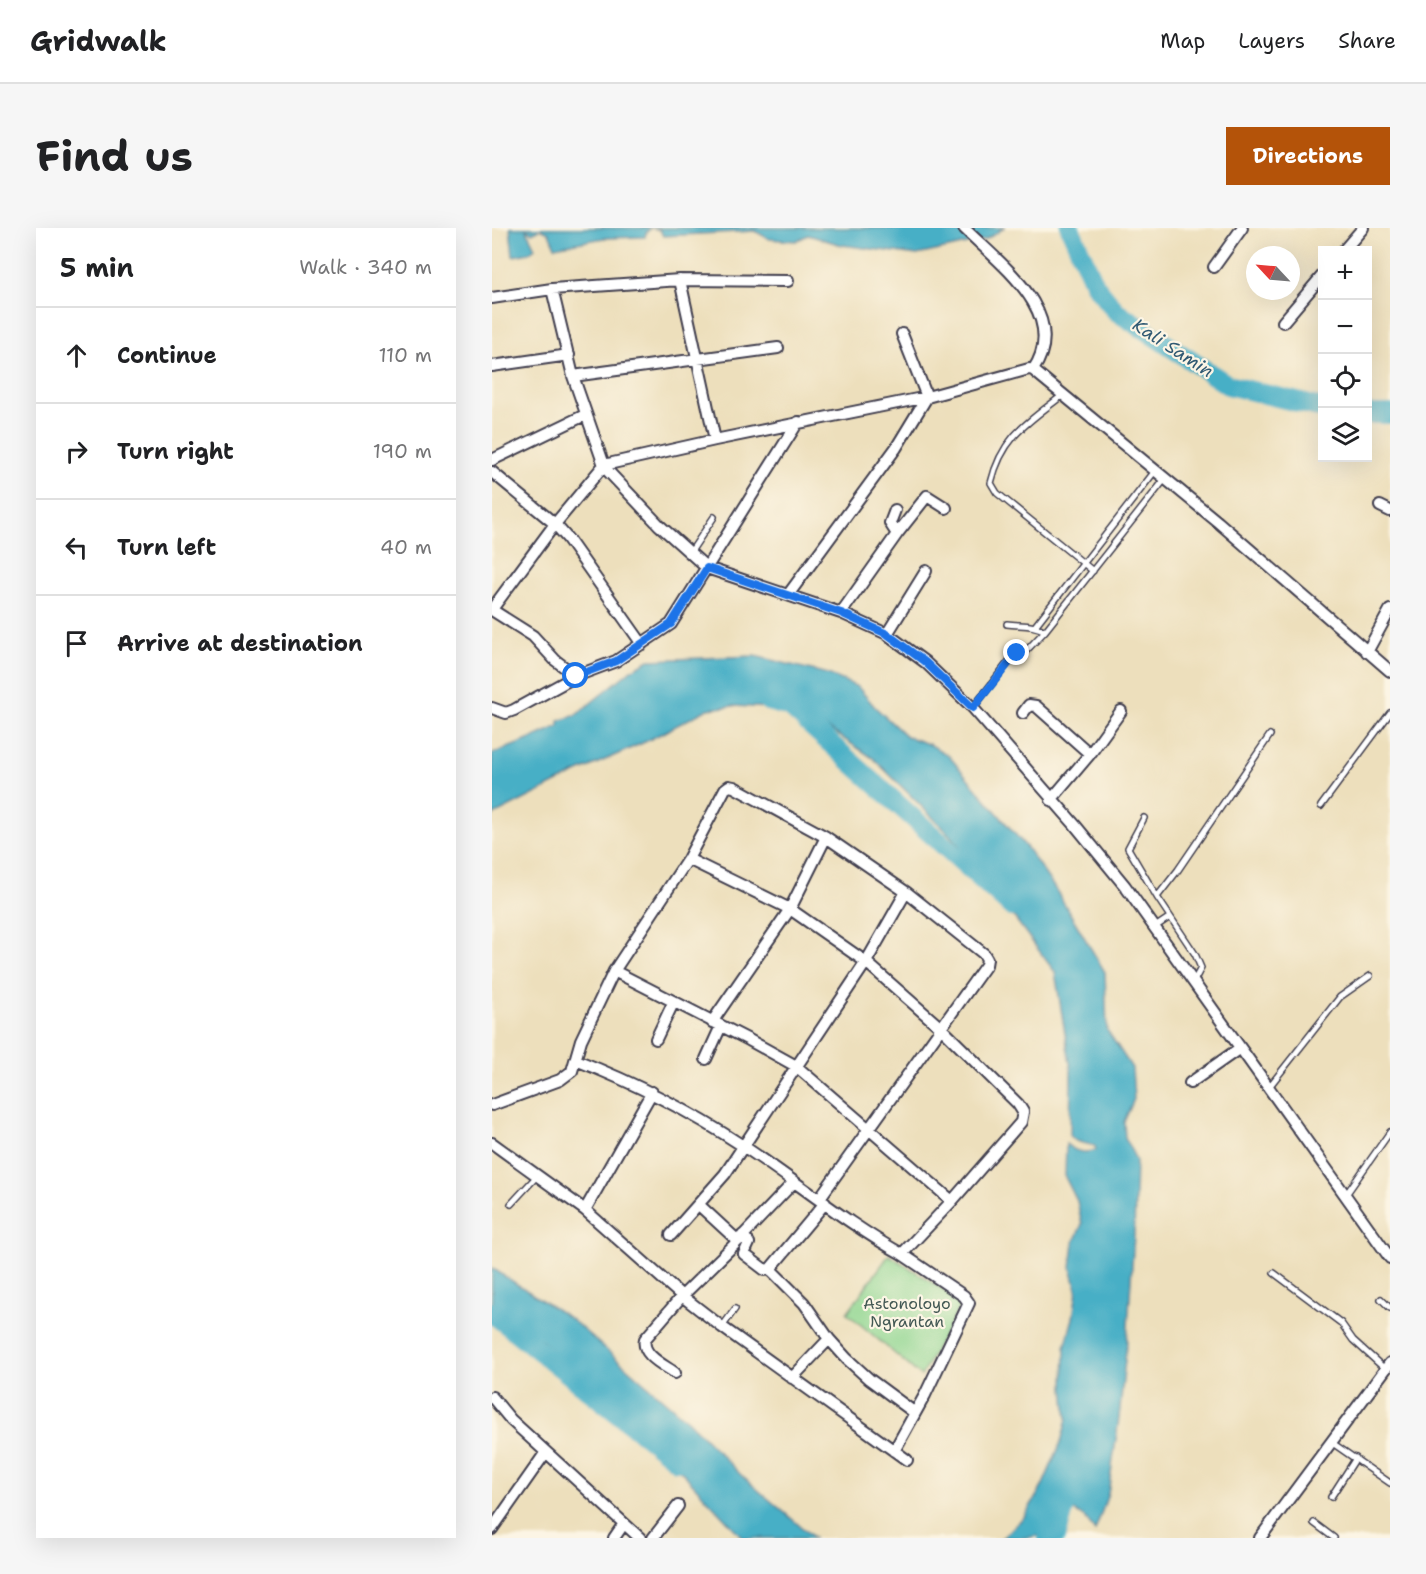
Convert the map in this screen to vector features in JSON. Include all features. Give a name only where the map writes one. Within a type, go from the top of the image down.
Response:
[{"type":"street","points":[[964,228],[1014,275],[1032,302],[1043,326],[1045,340],[1043,351],[1033,370]]},
{"type":"street","points":[[1214,267],[1242,228]]},
{"type":"street","points":[[1347,246],[1363,228]]},
{"type":"street","points":[[680,280],[716,440]]},
{"type":"street","points":[[492,298],[552,289],[680,280],[788,281]]},
{"type":"street","points":[[1283,322],[1318,282]]},
{"type":"street","points":[[552,289],[573,376],[604,465],[659,525],[707,568],[841,613],[887,634],[925,662],[973,708],[1125,886],[1390,1258]]},
{"type":"street","points":[[902,334],[927,397]]},
{"type":"street","points":[[573,376],[778,348]]},
{"type":"street","points":[[492,366],[569,355]]},
{"type":"street","points":[[576,676],[555,660],[533,636],[492,610],[555,524],[604,465],[798,422],[927,397],[1024,369],[1033,370],[1166,478],[1390,671]]},
{"type":"street","points":[[788,595],[896,448],[927,397]]},
{"type":"street","points":[[492,460],[585,415]]},
{"type":"street","points":[[492,708],[506,713],[576,676],[616,661],[671,624],[798,422]]},
{"type":"street","points":[[492,472],[555,524],[642,644]]},
{"type":"street","points":[[841,613],[927,496],[946,508]]},
{"type":"street","points":[[895,510],[890,523],[897,534]]},
{"type":"street","points":[[887,634],[926,571]]},
{"type":"street","points":[[1367,652],[1390,610]]},
{"type":"street","points":[[1023,713],[1029,705],[1036,706],[1090,754]]},
{"type":"street","points":[[1052,800],[1090,754],[1121,711]]},
{"type":"street","points":[[492,1104],[568,1076],[576,1060],[581,1040],[614,971],[688,859],[725,789],[729,786],[741,790],[826,837],[906,892],[984,954],[987,959],[986,965],[869,1128],[822,1201],[770,1269],[760,1268],[745,1256],[743,1253],[749,1243],[699,1205]]},
{"type":"street","points":[[706,1059],[716,1024],[790,909],[826,837]]},
{"type":"street","points":[[688,859],[790,909],[866,962],[941,1028],[1018,1104],[1023,1112],[1021,1122],[902,1254]]},
{"type":"street","points":[[671,1234],[717,1184],[866,962],[906,892]]},
{"type":"street","points":[[614,971],[796,1066],[952,1201]]},
{"type":"street","points":[[656,1039],[673,1003]]},
{"type":"street","points":[[1190,1083],[1240,1048]]},
{"type":"street","points":[[576,1060],[652,1092],[743,1146],[964,1296],[969,1303],[894,1451]]},
{"type":"street","points":[[585,1210],[652,1092]]},
{"type":"street","points":[[492,1143],[585,1210],[682,1296],[722,1327],[907,1460]]},
{"type":"street","points":[[675,1373],[651,1356],[643,1344],[682,1296],[794,1182]]},
{"type":"street","points":[[770,1269],[804,1303],[828,1339],[869,1379],[915,1413]]},
{"type":"street","points":[[792,1378],[828,1339]]},
{"type":"street","points":[[1260,1538],[1388,1366]]},
{"type":"street","points":[[492,1397],[511,1420],[623,1525],[640,1538]]},
{"type":"street","points":[[492,1529],[546,1452]]},
{"type":"street","points":[[653,1538],[678,1506]]},
{"type":"street","points":[[614,1538],[623,1525]]},
{"type":"lane","points":[[1064,394],[1010,438],[995,467],[991,483],[997,493],[1093,571]]},
{"type":"lane","points":[[1035,626],[1156,470]]},
{"type":"lane","points":[[973,708],[1013,656],[1026,651],[1045,631],[1166,478]]},
{"type":"lane","points":[[690,553],[714,517]]},
{"type":"lane","points":[[1007,624],[1035,626],[1045,631]]},
{"type":"lane","points":[[1321,806],[1390,713]]},
{"type":"lane","points":[[1157,897],[1270,735]]},
{"type":"lane","points":[[1144,819],[1128,849],[1196,954],[1201,968],[1194,981]]},
{"type":"lane","points":[[1155,927],[1170,917]]},
{"type":"lane","points":[[1269,1087],[1340,997],[1370,976]]},
{"type":"lane","points":[[1345,1196],[1390,1132]]},
{"type":"lane","points":[[511,1204],[537,1176]]},
{"type":"lane","points":[[1274,1273],[1341,1323],[1353,1340],[1388,1366]]},
{"type":"lane","points":[[1380,1299],[1390,1308]]},
{"type":"lane","points":[[722,1327],[735,1309]]},
{"type":"lane","points":[[1331,1442],[1390,1483]]},
{"type":"lane","points":[[1331,1497],[1356,1458]]},
{"type":"lane","points":[[1314,1523],[1334,1538]]},
{"type":"green space","name":"Astonoloyo Ngrantan","points":[[889,1255],[960,1300],[961,1305],[921,1376],[847,1313]]},
{"type":"water","points":[[510,228],[651,228],[645,237],[604,238],[555,247],[549,233],[540,229],[532,233],[526,229],[535,248],[529,253],[513,256]]},
{"type":"water","points":[[652,228],[1004,228],[985,240],[917,255],[842,245],[808,235],[796,241],[769,239],[755,231],[663,236],[660,230]]},
{"type":"water","points":[[755,656],[828,674],[858,687],[875,707],[906,736],[931,745],[949,756],[1027,848],[1056,890],[1105,972],[1107,1030],[1132,1068],[1134,1099],[1124,1122],[1125,1138],[1136,1160],[1134,1235],[1119,1418],[1108,1494],[1095,1531],[1085,1518],[1073,1510],[1067,1514],[1058,1530],[1022,1538],[1002,1538],[1024,1517],[1042,1487],[1061,1442],[1067,1419],[1064,1388],[1065,1347],[1073,1318],[1077,1290],[1071,1268],[1074,1242],[1082,1224],[1077,1201],[1065,1177],[1066,1144],[1080,1152],[1096,1150],[1095,1146],[1076,1141],[1070,1136],[1071,1070],[1055,972],[971,860],[945,830],[874,759],[817,721],[792,709],[733,706],[708,709],[492,816],[492,754],[559,726],[559,721],[576,715],[631,670],[649,660]]},
{"type":"water","points":[[492,1268],[571,1319],[687,1420],[743,1477],[814,1538],[743,1538],[631,1417],[541,1340],[492,1312]]},
{"type":"waterway","name":"Kali Samin","points":[[1070,228],[1095,285],[1116,311],[1228,385],[1318,407]]},
{"type":"waterway","name":"Kali Samin","points":[[1372,414],[1390,414]]},
{"type":"waterway","points":[[768,701],[790,707],[1012,907]]},
{"type":"waterway","points":[[492,1313],[677,1461]]},
{"type":"waterway","points":[[1048,1538],[1057,1534],[1065,1506]]},
{"type":"route","points":[[576,676],[616,661],[671,624],[707,568],[841,613],[887,634],[925,662],[973,708],[1017,653]]}]
